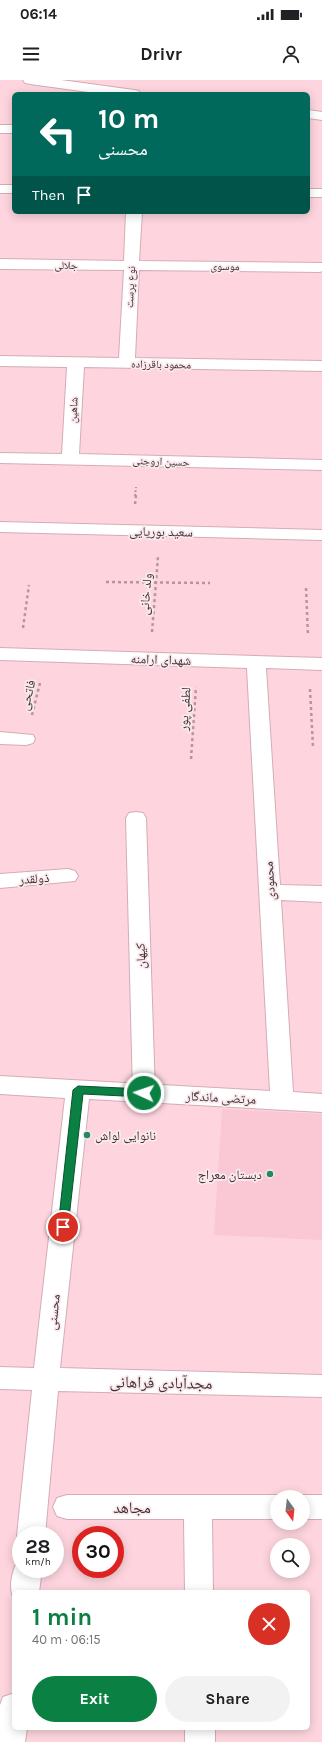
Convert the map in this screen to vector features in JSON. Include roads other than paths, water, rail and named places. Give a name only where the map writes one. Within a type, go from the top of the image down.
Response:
[{"type":"street","points":[[30,80],[116,92],[128,80]]},
{"type":"street","points":[[310,114],[322,116]]},
{"type":"street","points":[[0,129],[12,129]]},
{"type":"street","points":[[0,189],[12,189]]},
{"type":"street","points":[[310,193],[322,193]]},
{"type":"street","name":"نوع پرست","points":[[126,363],[134,214]]},
{"type":"street","name":"جلالی","points":[[0,264],[131,265]]},
{"type":"street","name":"موسوی","points":[[131,265],[320,267]]},
{"type":"street","name":"محمود باقرزاده","points":[[0,361],[322,366]]},
{"type":"street","name":"شاهین","points":[[70,459],[76,362]]},
{"type":"street","name":"حسین اروجنی","points":[[0,458],[322,465]]},
{"type":"street","name":"سعید بوریایی","points":[[0,527],[322,536]]},
{"type":"street","name":"شهدای ارامنه","points":[[0,654],[315,664]]},
{"type":"street","name":"محمودی","points":[[256,662],[282,1100]]},
{"type":"street","points":[[270,892],[322,894]]},
{"type":"street","name":"مرتضی ماندگار","points":[[0,1085],[322,1103]]},
{"type":"street","name":"محسنی","points":[[32,1526],[46,1379],[78,1090]]},
{"type":"street","name":"مجدآبادی فراهانی","points":[[0,1378],[322,1386]]},
{"type":"street","name":"مجاهد","points":[[67,1507],[270,1507]]},
{"type":"street","points":[[198,1507],[198,1590]]},
{"type":"street","points":[[310,1507],[322,1507]]},
{"type":"street","points":[[26,1590],[27,1578]]},
{"type":"street","points":[[10,1742],[12,1724]]},
{"type":"street","points":[[200,1730],[200,1742]]},
{"type":"lane","points":[[0,738],[26,739]]},
{"type":"lane","name":"کیهان","points":[[136,818],[144,1093]]},
{"type":"lane","name":"ذولقدر","points":[[0,880],[68,876]]},
{"type":"place","name":"نانوایی لواش","points":[[87,1135]]},
{"type":"place","name":"دبستان معراج","points":[[270,1174]]}]
